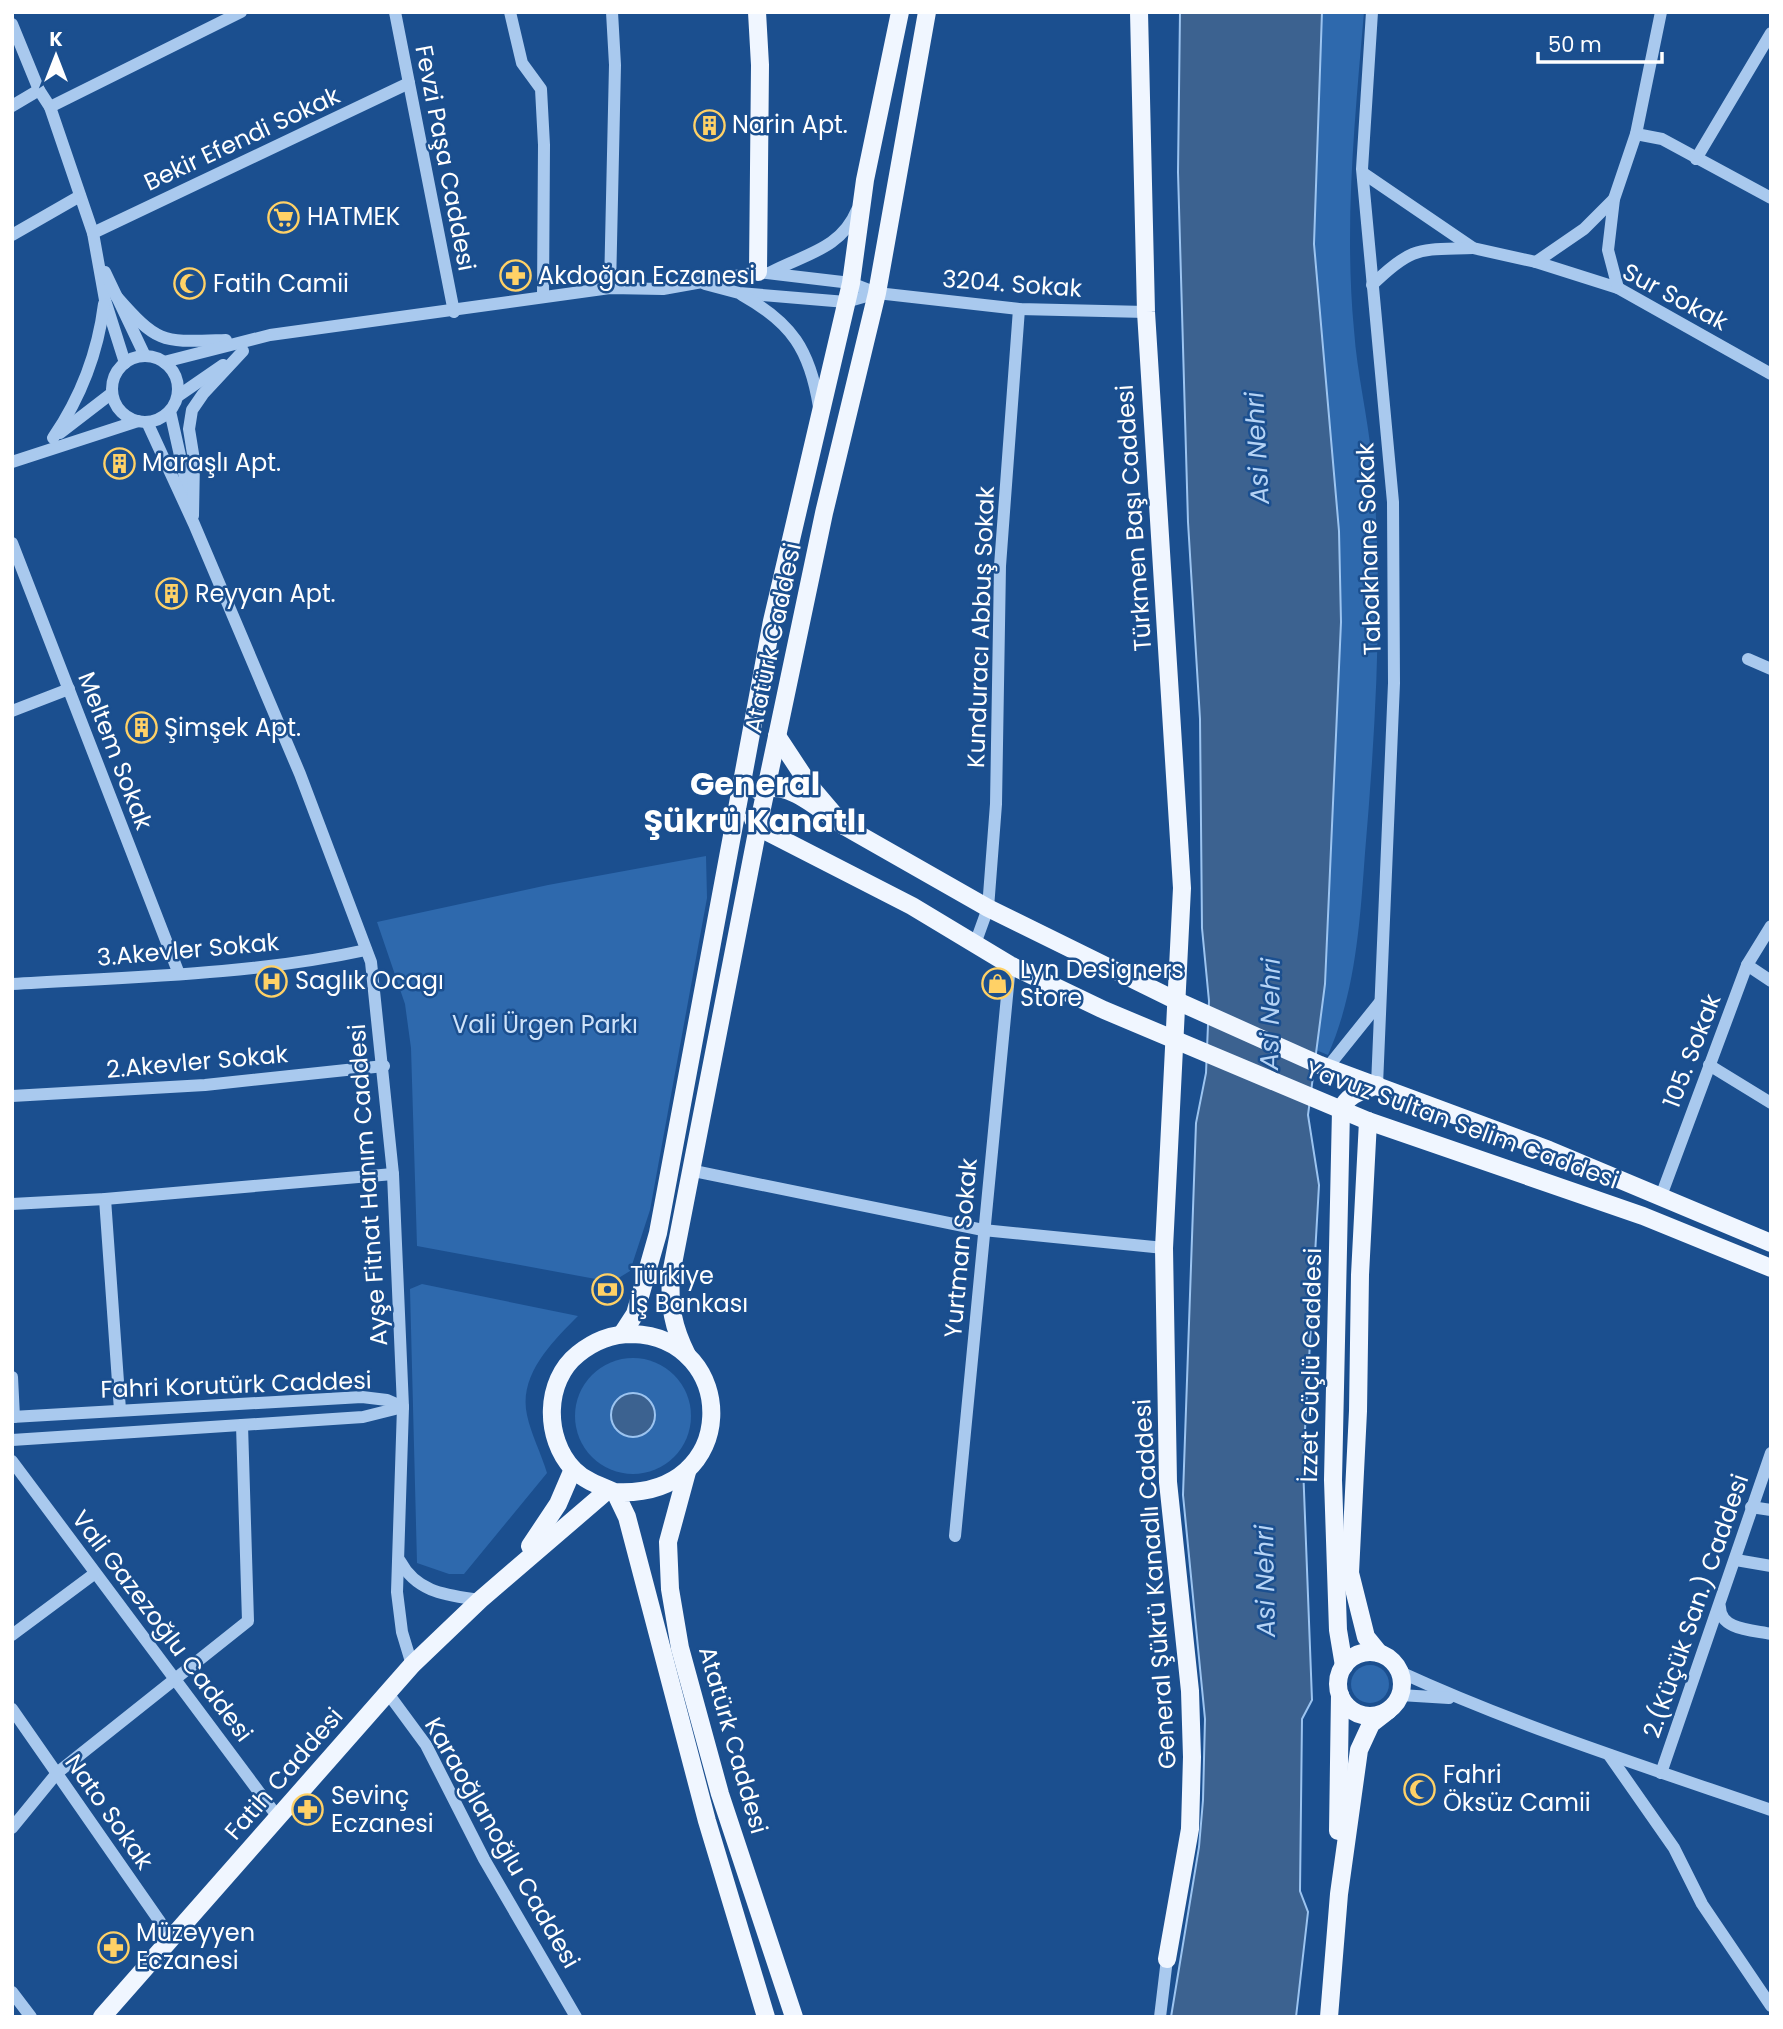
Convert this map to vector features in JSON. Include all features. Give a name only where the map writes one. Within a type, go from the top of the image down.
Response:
[{"type":"main road","points":[[757,12],[764,272]]},
{"type":"main road","name":"Atatürk Caddesi","points":[[622,1334],[635,1314],[658,1233],[772,621],[851,283],[863,197],[900,12]]},
{"type":"main road","name":"Atatürk Caddesi","points":[[687,1355],[668,1342],[646,1334],[622,1334],[598,1341],[577,1355],[561,1375],[552,1398],[552,1424],[559,1448],[573,1469],[591,1483],[612,1491],[640,1493],[666,1486],[687,1472],[703,1451],[711,1427],[711,1401],[703,1376],[687,1355],[674,1329],[670,1304],[671,1274],[694,1171],[777,736],[824,513],[877,293],[928,12]]},
{"type":"main road","name":"Türkmen Başı Caddesi","points":[[1139,12],[1146,312],[1182,888],[1176,1021]]},
{"type":"main road","name":"Yavuz Sultan Selim Caddesi","points":[[777,736],[810,786],[844,826],[988,908],[1177,1001],[1324,1066],[1661,1196],[1771,1243]]},
{"type":"main road","points":[[739,800],[767,788],[785,788],[844,826]]},
{"type":"main road","name":"Yavuz Sultan Selim Caddesi","points":[[739,800],[758,827],[912,906],[1010,965],[1175,1041],[1368,1121],[1643,1216],[1771,1268]]},
{"type":"main road","name":"General Şükrü Kanadlı Caddesi","points":[[1167,1959],[1190,1829],[1192,1758],[1190,1691],[1168,1482],[1164,1248],[1176,1021]]},
{"type":"main road","points":[[1341,1110],[1345,1101],[1354,1093],[1377,1085]]},
{"type":"main road","name":"İzzet Güçlü Caddesi","points":[[1339,1894],[1339,1684],[1344,1666],[1338,1630],[1333,1480],[1341,1110]]},
{"type":"main road","name":"İzzet Güçlü Caddesi","points":[[1368,1121],[1360,1275],[1359,1411],[1350,1573],[1366,1637],[1400,1672]]},
{"type":"main road","name":"Fatih Caddesi","points":[[511,1572],[551,1517],[573,1469]]},
{"type":"main road","name":"Atatürk Caddesi","points":[[687,1472],[668,1542],[670,1589],[680,1648],[720,1794],[794,2017]]},
{"type":"main road","name":"Atatürk Caddesi","points":[[612,1491],[636,1550],[706,1821],[766,2017]]},
{"type":"main road","name":"Fatih Caddesi","points":[[102,2017],[412,1665],[511,1572],[612,1491]]},
{"type":"main road","points":[[1344,1666],[1360,1654],[1379,1653]]},
{"type":"main road","points":[[1340,1695],[1352,1710],[1361,1714],[1381,1714],[1395,1702],[1400,1672]]},
{"type":"main road","name":"İzzet Güçlü Caddesi","points":[[1329,2017],[1339,1894],[1359,1750],[1371,1724],[1395,1702]]},
{"type":"street","points":[[50,107],[241,12]]},
{"type":"street","name":"Fevzi Paşa Caddesi","points":[[395,12],[454,312]]},
{"type":"street","points":[[510,12],[522,63],[541,89],[544,145],[543,296]]},
{"type":"street","points":[[610,288],[615,65],[612,12]]},
{"type":"street","name":"Tabakhane Sokak","points":[[1372,12],[1363,173],[1393,516],[1394,683],[1377,1085]]},
{"type":"street","points":[[1618,288],[1608,250],[1614,199],[1636,134],[1661,12]]},
{"type":"street","points":[[12,24],[39,90],[50,107],[93,233],[125,363]]},
{"type":"street","points":[[1696,159],[1771,33]]},
{"type":"street","name":"Bekir Efendi Sokak","points":[[93,233],[409,83]]},
{"type":"street","points":[[12,106],[39,90]]},
{"type":"street","points":[[1636,134],[1662,139],[1771,198]]},
{"type":"street","name":"Sur Sokak","points":[[1363,173],[1473,248]]},
{"type":"street","points":[[12,235],[80,196]]},
{"type":"street","points":[[12,462],[79,421],[112,393],[113,382],[125,363],[145,356],[164,362],[245,345],[270,334],[454,312],[543,296],[610,288],[663,289],[704,284],[764,272],[826,248],[843,235],[863,197]]},
{"type":"street","points":[[1536,262],[1584,229],[1614,199]]},
{"type":"street","name":"Sur Sokak","points":[[1372,285],[1392,265],[1415,250],[1473,248],[1536,262],[1618,288],[1771,374]]},
{"type":"street","points":[[764,272],[851,283],[877,293]]},
{"type":"street","points":[[704,284],[739,293],[846,302],[877,293]]},
{"type":"street","points":[[739,293],[771,312],[794,335],[807,357],[815,382],[820,416]]},
{"type":"street","name":"3204. Sokak","points":[[877,293],[1019,309],[1146,312]]},
{"type":"street","points":[[111,298],[156,336],[245,345]]},
{"type":"street","points":[[111,298],[145,356]]},
{"type":"street","points":[[53,438],[81,391],[100,340],[111,298]]},
{"type":"street","name":"Kunduracı Abbuş Sokak","points":[[975,944],[988,908],[996,804],[1000,566],[1019,309]]},
{"type":"street","points":[[12,462],[143,422],[170,411],[178,396],[245,345]]},
{"type":"street","points":[[194,520],[194,460],[189,429],[192,410],[245,345]]},
{"type":"street","points":[[164,362],[176,377],[178,396]]},
{"type":"street","name":"Ayşe Fitnat Hanım Caddesi","points":[[112,393],[120,411],[143,422],[194,520],[300,774],[371,962],[384,1066],[393,1174],[403,1407],[397,1592],[402,1632],[412,1665]]},
{"type":"street","name":"Ayşe Fitnat Hanım Caddesi","points":[[170,411],[194,520]]},
{"type":"street","name":"Meltem Sokak","points":[[12,543],[179,974]]},
{"type":"street","points":[[1748,659],[1771,669]]},
{"type":"street","points":[[12,711],[69,689]]},
{"type":"street","name":"105. Sokak","points":[[1661,1196],[1747,965],[1771,926]]},
{"type":"street","name":"3.Akevler Sokak","points":[[12,984],[179,974],[336,957],[366,950]]},
{"type":"street","name":"Yurtman Sokak","points":[[955,1536],[1010,965]]},
{"type":"street","points":[[1747,965],[1771,981]]},
{"type":"street","points":[[1324,1066],[1380,1002]]},
{"type":"street","points":[[1709,1065],[1771,1103]]},
{"type":"street","name":"2.Akevler Sokak","points":[[12,1096],[205,1085],[384,1066]]},
{"type":"street","points":[[694,1171],[983,1230],[1164,1248]]},
{"type":"street","points":[[12,1204],[105,1199],[393,1174]]},
{"type":"street","points":[[105,1199],[120,1410]]},
{"type":"street","points":[[12,1377],[13,1417]]},
{"type":"street","name":"Fahri Korutürk Caddesi","points":[[13,1417],[362,1397],[387,1400],[403,1407]]},
{"type":"street","name":"Fahri Korutürk Caddesi","points":[[12,1440],[363,1417],[403,1407]]},
{"type":"street","points":[[12,1828],[57,1773],[178,1680],[248,1621],[242,1425]]},
{"type":"street","name":"2.(Küçük San.) Caddesi","points":[[1661,1773],[1771,1453]]},
{"type":"street","name":"Vali Gazezoğlu Caddesi","points":[[12,1461],[277,1816]]},
{"type":"street","points":[[1751,1507],[1771,1510]]},
{"type":"street","points":[[1736,1560],[1771,1566]]},
{"type":"street","points":[[400,1561],[408,1576],[424,1588],[480,1600]]},
{"type":"street","points":[[12,1635],[94,1574]]},
{"type":"street","points":[[1720,1607],[1720,1614],[1728,1625],[1771,1634]]},
{"type":"street","points":[[1400,1672],[1458,1699],[1609,1755],[1771,1810]]},
{"type":"street","name":"Karaoğlanoğlu Caddesi","points":[[387,1692],[426,1745],[485,1859],[576,2017]]},
{"type":"street","points":[[1395,1702],[1458,1699]]},
{"type":"street","name":"Nato Sokak","points":[[12,1709],[172,1939]]},
{"type":"street","points":[[1609,1755],[1674,1848],[1702,1904],[1771,2006]]},
{"type":"street","name":"General Şükrü Kanadlı Caddesi","points":[[1160,2017],[1167,1959]]},
{"type":"street","points":[[12,1992],[32,2017]]},
{"type":"green space","points":[[1322,12],[1364,12],[1352,171],[1350,251],[1355,346],[1372,461],[1378,559],[1372,755],[1358,930],[1345,1006],[1328,1055],[1316,1050],[1325,984],[1341,622],[1339,531],[1314,244]]},
{"type":"green space","name":"Vali Ürgen Parkı","points":[[706,856],[707,898],[650,1210],[630,1271],[612,1282],[417,1246],[411,1048],[405,1004],[377,922],[548,885]]},
{"type":"green space","points":[[422,1284],[578,1316],[540,1360],[528,1386],[527,1415],[547,1473],[464,1574],[449,1574],[417,1563],[410,1289]]},
{"type":"green space","points":[[633,1358],[655,1362],[674,1375],[687,1394],[691,1416],[687,1438],[674,1457],[655,1470],[633,1474],[611,1470],[592,1457],[579,1438],[575,1416],[579,1394],[592,1375],[611,1362]]},
{"type":"green space","points":[[1370,1665],[1383,1671],[1389,1684],[1383,1697],[1370,1703],[1357,1697],[1351,1684],[1357,1671]]},
{"type":"water","name":"Asi Nehri","points":[[1180,12],[1322,12],[1314,244],[1339,531],[1341,622],[1325,984],[1308,1115],[1319,1185],[1303,1465],[1312,1700],[1302,1719],[1300,1891],[1308,1912],[1296,2017],[1171,2017],[1199,1847],[1203,1800],[1205,1719],[1183,1495],[1196,1123],[1206,1073],[1209,1001],[1202,928],[1200,719],[1188,522],[1178,172]]},
{"type":"water","points":[[633,1393],[649,1399],[655,1415],[649,1431],[633,1437],[617,1431],[611,1415],[617,1399]]},
{"type":"place","name":"Narin Apt.","points":[[709,125]]},
{"type":"place","name":"HATMEK","points":[[284,217]]},
{"type":"place","name":"Akdoğan Eczanesi","points":[[515,276]]},
{"type":"place","name":"Fatih Camii","points":[[190,284]]},
{"type":"place","name":"Maraşlı Apt.","points":[[119,463]]},
{"type":"place","name":"Reyyan Apt.","points":[[172,594]]},
{"type":"place","name":"Şimşek Apt.","points":[[141,728]]},
{"type":"place","name":"Saglık Ocagı","points":[[272,981]]},
{"type":"place","name":"Lyn Designers Store","points":[[997,984]]},
{"type":"place","name":"Türkiye İş Bankası","points":[[607,1290]]},
{"type":"place","name":"Fahri Öksüz Camii","points":[[1420,1789]]},
{"type":"place","name":"Sevinç Eczanesi","points":[[308,1810]]},
{"type":"place","name":"Müzeyyen Eczanesi","points":[[113,1947]]},
{"type":"district","name":"General Şükrü Kanatlı","points":[[755,802]]}]
